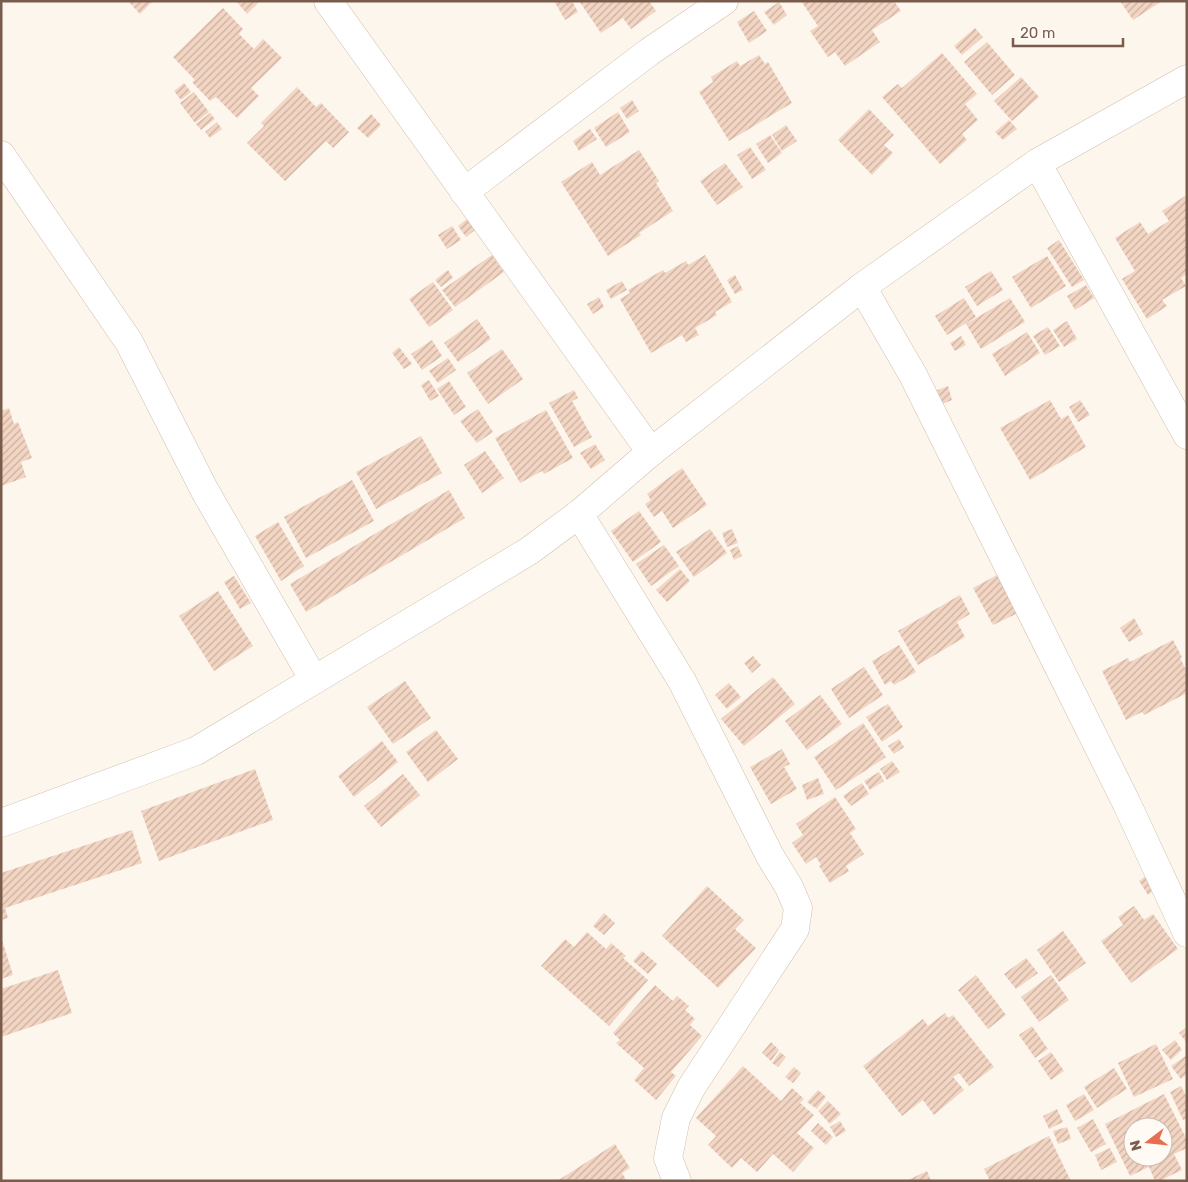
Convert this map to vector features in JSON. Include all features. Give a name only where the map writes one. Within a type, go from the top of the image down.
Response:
[{"type":"street","points":[[328,1],[651,452]]},
{"type":"street","points":[[464,192],[649,52],[724,1]]},
{"type":"street","points":[[1,823],[196,751],[529,551],[579,514],[651,452],[862,288],[1037,163],[1187,78]]},
{"type":"street","points":[[1,155],[129,342],[205,491],[314,680]]},
{"type":"street","points":[[1037,163],[1187,435]]},
{"type":"street","points":[[862,288],[917,384],[1126,802],[1187,933]]},
{"type":"street","points":[[579,514],[682,681],[798,908],[796,929],[691,1088],[676,1118],[668,1158],[678,1181]]},
{"type":"building","points":[[128,1],[153,1],[140,14]]},
{"type":"building","points":[[236,1],[260,1],[247,14]]},
{"type":"building","points":[[554,1],[572,1],[578,12],[565,20]]},
{"type":"building","points":[[579,1],[649,1],[656,11],[631,29],[623,18],[601,33]]},
{"type":"building","points":[[801,1],[894,1],[901,11],[872,30],[880,42],[845,66],[835,52],[828,57],[810,31],[818,26]]},
{"type":"building","points":[[1120,1],[1162,1],[1133,20]]},
{"type":"building","points":[[779,2],[787,15],[774,25],[764,12]]},
{"type":"building","points":[[223,8],[243,29],[239,34],[254,49],[263,39],[282,58],[251,88],[259,96],[237,118],[216,97],[210,101],[192,82],[195,80],[173,57]]},
{"type":"building","points":[[754,11],[767,31],[749,43],[737,22]]},
{"type":"building","points":[[975,28],[983,37],[962,55],[954,46]]},
{"type":"building","points":[[987,42],[1015,75],[992,95],[964,62]]},
{"type":"building","points":[[942,53],[977,94],[965,104],[978,120],[962,134],[967,140],[940,164],[882,97],[898,84],[902,88]]},
{"type":"building","points":[[759,55],[765,64],[768,62],[792,103],[729,141],[699,92],[713,82],[711,77],[737,61],[740,66]]},
{"type":"building","points":[[1021,77],[1039,97],[1012,121],[994,101]]},
{"type":"building","points":[[184,83],[191,92],[181,100],[174,91]]},
{"type":"building","points":[[297,87],[316,107],[321,103],[349,132],[333,148],[326,141],[285,181],[247,143],[264,126],[261,123]]},
{"type":"building","points":[[194,92],[209,112],[195,123],[180,103]]},
{"type":"building","points":[[632,100],[639,111],[627,119],[620,108]]},
{"type":"building","points":[[869,109],[894,135],[884,145],[893,153],[872,175],[838,140]]},
{"type":"building","points":[[618,112],[630,132],[606,147],[594,128]]},
{"type":"building","points":[[210,113],[215,119],[201,130],[196,124]]},
{"type":"building","points":[[371,114],[381,125],[368,138],[357,128]]},
{"type":"building","points":[[1009,120],[1017,129],[1003,140],[995,132]]},
{"type":"building","points":[[217,122],[222,129],[210,138],[205,132]]},
{"type":"building","points":[[786,125],[797,141],[782,151],[772,135]]},
{"type":"building","points":[[590,129],[597,139],[579,151],[573,141]]},
{"type":"building","points":[[770,135],[782,153],[768,163],[756,144]]},
{"type":"building","points":[[750,147],[766,170],[752,179],[737,155]]},
{"type":"building","points":[[639,150],[659,181],[656,183],[673,211],[639,233],[641,235],[608,256],[561,182],[592,162],[600,175]]},
{"type":"building","points":[[725,163],[743,187],[717,205],[700,181]]},
{"type":"building","points":[[1185,196],[1187,199],[1187,274],[1181,278],[1186,286],[1162,300],[1167,306],[1147,319],[1122,279],[1135,271],[1115,238],[1140,222],[1148,234],[1169,221],[1162,211]]},
{"type":"building","points":[[471,216],[479,227],[466,237],[458,226]]},
{"type":"building","points":[[452,226],[461,240],[447,249],[438,235]]},
{"type":"building","points":[[1059,240],[1084,280],[1072,287],[1047,248]]},
{"type":"building","points":[[492,255],[504,272],[455,307],[442,290]]},
{"type":"building","points":[[705,255],[732,302],[715,312],[717,315],[695,328],[699,335],[686,342],[682,335],[651,353],[620,299],[630,293],[628,290],[663,270],[665,273],[686,261],[688,265]]},
{"type":"building","points":[[1047,256],[1066,286],[1031,308],[1012,277]]},
{"type":"building","points":[[448,270],[453,278],[441,287],[435,280]]},
{"type":"building","points":[[991,271],[1003,290],[977,306],[965,287]]},
{"type":"building","points":[[735,275],[743,290],[735,294],[727,280]]},
{"type":"building","points":[[622,281],[627,290],[611,299],[606,290]]},
{"type":"building","points":[[433,282],[453,310],[429,327],[409,299]]},
{"type":"building","points":[[1086,285],[1094,298],[1075,310],[1067,296]]},
{"type":"building","points":[[599,297],[604,307],[593,314],[587,304]]},
{"type":"building","points":[[964,298],[976,317],[947,335],[935,316]]},
{"type":"building","points":[[1010,298],[1025,322],[981,349],[966,324]]},
{"type":"building","points":[[477,319],[491,339],[458,362],[444,343]]},
{"type":"building","points":[[1067,321],[1077,339],[1064,347],[1053,330]]},
{"type":"building","points":[[1048,327],[1060,346],[1045,355],[1033,336]]},
{"type":"building","points":[[1027,332],[1040,353],[1005,376],[992,354]]},
{"type":"building","points":[[961,336],[966,345],[955,351],[950,343]]},
{"type":"building","points":[[432,340],[442,356],[422,370],[411,354]]},
{"type":"building","points":[[399,347],[412,364],[404,369],[392,353]]},
{"type":"building","points":[[502,349],[523,379],[488,404],[467,373]]},
{"type":"building","points":[[448,358],[456,370],[438,383],[429,371]]},
{"type":"building","points":[[429,380],[439,396],[430,401],[421,385]]},
{"type":"building","points":[[449,381],[466,407],[454,415],[437,389]]},
{"type":"building","points":[[948,386],[952,400],[940,405],[935,391]]},
{"type":"building","points":[[574,390],[578,398],[572,401],[592,437],[574,447],[549,403]]},
{"type":"building","points":[[1050,400],[1061,419],[1068,415],[1086,447],[1030,480],[1000,428]]},
{"type":"building","points":[[1080,400],[1090,415],[1078,422],[1069,407]]},
{"type":"building","points":[[9,408],[14,424],[18,422],[32,458],[21,462],[26,477],[1,486],[1,411]]},
{"type":"building","points":[[478,409],[493,432],[477,443],[460,421]]},
{"type":"building","points":[[546,410],[573,458],[544,474],[542,471],[520,483],[495,438]]},
{"type":"building","points":[[421,436],[442,473],[376,509],[356,472]]},
{"type":"building","points":[[595,444],[605,460],[591,469],[580,453]]},
{"type":"building","points":[[485,451],[504,478],[482,493],[464,465]]},
{"type":"building","points":[[682,468],[707,505],[673,528],[662,511],[654,517],[645,504],[651,500],[647,494]]},
{"type":"building","points":[[352,480],[374,521],[306,558],[284,517]]},
{"type":"building","points":[[449,490],[465,518],[306,612],[290,584]]},
{"type":"building","points":[[639,511],[661,542],[633,562],[611,531]]},
{"type":"building","points":[[278,522],[304,566],[281,581],[255,536]]},
{"type":"building","points":[[710,529],[727,553],[694,577],[676,552]]},
{"type":"building","points":[[732,529],[738,543],[727,547],[722,533]]},
{"type":"building","points":[[664,545],[679,566],[651,586],[636,564]]},
{"type":"building","points":[[738,546],[742,556],[734,560],[730,550]]},
{"type":"building","points":[[680,569],[690,581],[667,602],[656,590]]},
{"type":"building","points":[[997,575],[1018,613],[993,625],[973,588]]},
{"type":"building","points":[[234,576],[251,603],[240,609],[224,582]]},
{"type":"building","points":[[218,591],[253,646],[214,671],[179,616]]},
{"type":"building","points":[[960,595],[970,614],[957,622],[965,637],[918,665],[898,631]]},
{"type":"building","points":[[1134,618],[1143,634],[1129,642],[1120,628]]},
{"type":"building","points":[[1173,640],[1187,672],[1187,693],[1144,715],[1142,712],[1126,720],[1102,671],[1128,658],[1130,662]]},
{"type":"building","points":[[899,645],[916,672],[894,685],[891,681],[885,685],[872,661]]},
{"type":"building","points":[[753,656],[761,665],[752,673],[744,663]]},
{"type":"building","points":[[864,667],[883,695],[849,718],[831,689]]},
{"type":"building","points":[[773,677],[795,704],[744,746],[721,719]]},
{"type":"building","points":[[405,681],[431,718],[393,744],[367,707]]},
{"type":"building","points":[[729,683],[741,697],[727,709],[715,695]]},
{"type":"building","points":[[820,695],[842,724],[807,750],[785,721]]},
{"type":"building","points":[[888,704],[903,727],[882,742],[866,717]]},
{"type":"building","points":[[863,723],[886,757],[836,790],[814,757]]},
{"type":"building","points":[[436,730],[458,759],[428,782],[406,752]]},
{"type":"building","points":[[899,739],[904,747],[894,754],[888,746]]},
{"type":"building","points":[[382,741],[398,762],[354,797],[338,776]]},
{"type":"building","points":[[782,749],[790,764],[784,767],[797,789],[771,804],[750,767]]},
{"type":"building","points":[[892,761],[900,772],[887,780],[880,769]]},
{"type":"building","points":[[255,769],[273,820],[159,861],[141,811]]},
{"type":"building","points":[[879,772],[884,781],[870,790],[864,781]]},
{"type":"building","points":[[403,774],[420,795],[381,827],[364,806]]},
{"type":"building","points":[[818,778],[824,794],[807,800],[802,785]]},
{"type":"building","points":[[862,783],[869,794],[851,806],[843,796]]},
{"type":"building","points":[[835,797],[856,829],[850,833],[864,854],[846,866],[849,871],[830,883],[819,866],[821,865],[816,857],[806,864],[792,843],[803,835],[796,824]]},
{"type":"building","points":[[132,830],[142,863],[5,908],[8,918],[1,920],[1,873]]},
{"type":"building","points":[[1147,875],[1157,888],[1148,895],[1139,881]]},
{"type":"building","points":[[707,886],[744,920],[735,929],[756,948],[718,988],[662,936]]},
{"type":"building","points":[[1134,906],[1144,920],[1153,914],[1178,949],[1131,983],[1101,941],[1123,925],[1118,917]]},
{"type":"building","points":[[604,913],[615,923],[604,935],[593,926]]},
{"type":"building","points":[[1063,931],[1086,963],[1059,982],[1037,950]]},
{"type":"building","points":[[587,932],[606,949],[611,943],[626,956],[623,958],[648,980],[609,1026],[541,966],[565,939],[574,947]]},
{"type":"building","points":[[1,937],[13,975],[1,979]]},
{"type":"building","points":[[642,951],[657,964],[648,974],[633,961]]},
{"type":"building","points":[[1026,958],[1038,973],[1016,989],[1004,974]]},
{"type":"building","points":[[58,970],[72,1013],[1,1037],[1,989]]},
{"type":"building","points":[[976,975],[1006,1015],[988,1029],[958,990]]},
{"type":"building","points":[[1051,975],[1069,1000],[1039,1022],[1021,997]]},
{"type":"building","points":[[655,985],[673,1001],[677,996],[689,1006],[685,1010],[695,1019],[690,1025],[702,1036],[671,1072],[676,1076],[656,1100],[634,1080],[644,1068],[616,1043],[620,1040],[613,1033]]},
{"type":"building","points":[[945,1013],[948,1018],[953,1015],[994,1067],[969,1086],[959,1073],[953,1077],[964,1090],[934,1115],[923,1100],[902,1116],[863,1066],[923,1019],[928,1026]]},
{"type":"building","points":[[1032,1026],[1048,1049],[1035,1058],[1019,1035]]},
{"type":"building","points":[[1187,1027],[1187,1043],[1179,1033]]},
{"type":"building","points":[[1175,1040],[1182,1050],[1171,1060],[1162,1050]]},
{"type":"building","points":[[771,1042],[779,1050],[771,1061],[762,1053]]},
{"type":"building","points":[[1156,1044],[1173,1079],[1134,1097],[1118,1063]]},
{"type":"building","points":[[780,1052],[786,1057],[778,1067],[772,1063]]},
{"type":"building","points":[[1051,1052],[1064,1071],[1051,1080],[1038,1061]]},
{"type":"building","points":[[1187,1055],[1187,1074],[1181,1079],[1171,1066]]},
{"type":"building","points":[[743,1066],[781,1101],[792,1088],[804,1099],[800,1103],[814,1115],[797,1133],[814,1148],[793,1172],[773,1154],[757,1172],[741,1158],[732,1168],[708,1145],[716,1136],[696,1118]]},
{"type":"building","points":[[794,1067],[801,1073],[793,1083],[785,1077]]},
{"type":"building","points":[[1114,1068],[1127,1089],[1097,1108],[1084,1087]]},
{"type":"building","points":[[1181,1086],[1187,1098],[1187,1118],[1183,1120],[1170,1092]]},
{"type":"building","points":[[818,1090],[826,1097],[817,1109],[807,1102]]},
{"type":"building","points":[[1084,1094],[1094,1110],[1075,1121],[1066,1105]]},
{"type":"building","points":[[1164,1094],[1187,1140],[1187,1148],[1174,1154],[1182,1170],[1159,1181],[1155,1181],[1149,1167],[1173,1167],[1173,1117],[1123,1117],[1123,1161],[1105,1124]]},
{"type":"building","points":[[828,1101],[841,1114],[830,1124],[818,1111]]},
{"type":"building","points":[[1057,1109],[1063,1122],[1049,1129],[1043,1116]]},
{"type":"building","points":[[1093,1119],[1106,1144],[1091,1152],[1077,1128]]},
{"type":"building","points":[[840,1121],[846,1131],[836,1137],[830,1127]]},
{"type":"building","points":[[818,1123],[833,1137],[826,1145],[811,1131]]},
{"type":"building","points":[[1067,1127],[1071,1139],[1058,1144],[1053,1131]]},
{"type":"building","points":[[1049,1136],[1071,1181],[990,1181],[984,1169]]},
{"type":"building","points":[[615,1144],[630,1168],[622,1173],[627,1181],[557,1181]]},
{"type":"building","points":[[1110,1148],[1117,1162],[1101,1170],[1095,1155]]},
{"type":"building","points":[[1126,1167],[1149,1167],[1130,1176]]},
{"type":"building","points":[[927,1171],[931,1181],[906,1181]]}]
